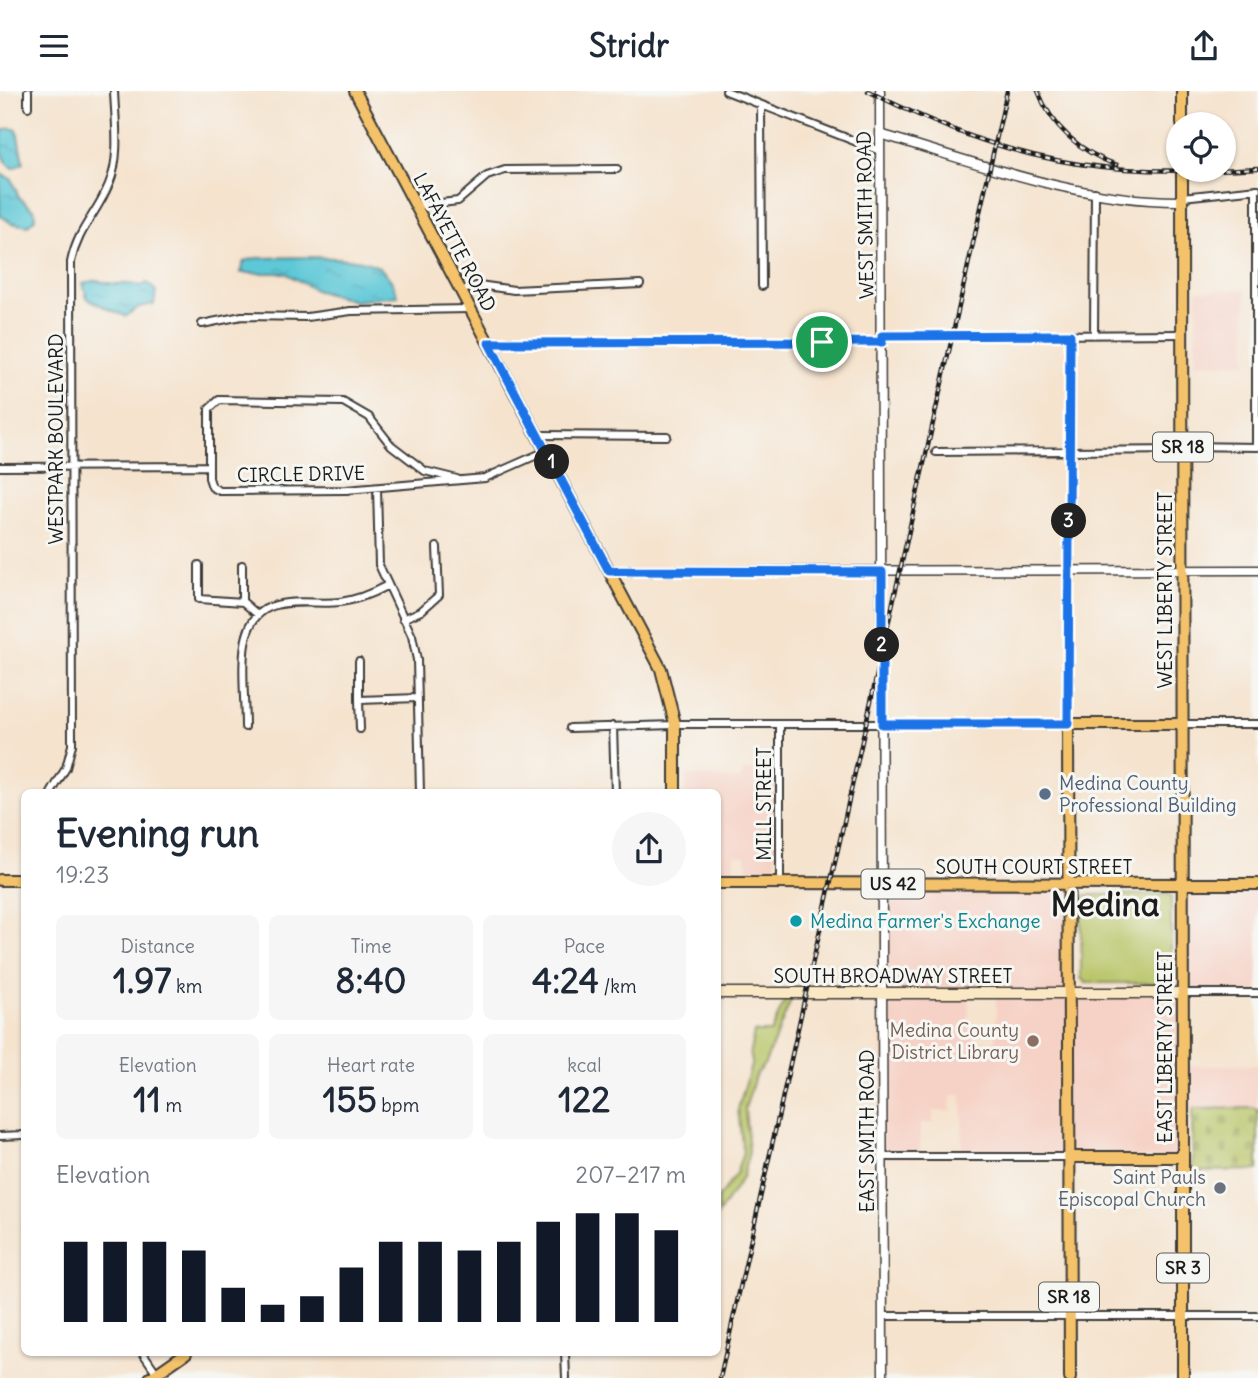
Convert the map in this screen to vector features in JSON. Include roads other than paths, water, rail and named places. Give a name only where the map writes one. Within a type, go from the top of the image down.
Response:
[{"type":"main road","name":"LAFAYETTE ROAD","points":[[355,91],[661,669],[675,725],[675,789]]},
{"type":"main road","points":[[1182,91],[1182,112]]},
{"type":"main road","name":"WEST LIBERTY STREET","points":[[1182,182],[1182,884]]},
{"type":"main road","points":[[1183,724],[1068,724],[1069,1157],[1183,1157]]},
{"type":"main road","points":[[0,880],[21,880]]},
{"type":"main road","name":"SOUTH COURT STREET","points":[[721,883],[1182,884]]},
{"type":"main road","name":"US 42","points":[[1182,884],[1258,884]]},
{"type":"main road","name":"EAST LIBERTY STREET","points":[[1182,884],[1183,1378]]},
{"type":"main road","name":"SOUTH BROADWAY STREET","points":[[721,993],[1182,993]]},
{"type":"main road","name":"SR 18","points":[[1069,1157],[1070,1378]]},
{"type":"main road","points":[[156,1376],[182,1356]]},
{"type":"street","points":[[28,91],[28,107]]},
{"type":"street","name":"WESTPARK BOULEVARD","points":[[53,789],[66,768],[72,745],[71,262],[80,229],[110,182],[115,157],[114,91]]},
{"type":"street","points":[[726,91],[880,151]]},
{"type":"street","name":"WEST SMITH ROAD","points":[[880,91],[882,884]]},
{"type":"street","points":[[761,105],[762,286]]},
{"type":"street","points":[[880,134],[1020,175],[1095,192],[1156,201],[1257,189],[1257,447],[936,452]]},
{"type":"street","points":[[416,206],[458,201],[487,176],[505,170],[617,169]]},
{"type":"street","points":[[1094,335],[1095,192]]},
{"type":"street","points":[[460,291],[479,285],[514,290],[640,284]]},
{"type":"street","points":[[202,324],[242,316],[307,317],[351,311],[470,309]]},
{"type":"street","points":[[489,343],[1182,334]]},
{"type":"street","points":[[570,728],[780,724],[1068,724],[1070,335]]},
{"type":"street","name":"CIRCLE DRIVE","points":[[457,479],[425,471],[391,445],[361,411],[334,400],[215,401],[208,413],[210,483],[220,491],[377,488],[498,475],[546,451]]},
{"type":"street","points":[[538,435],[667,436]]},
{"type":"street","points":[[0,467],[209,466]]},
{"type":"street","points":[[377,488],[378,556],[386,586],[416,649],[420,789]]},
{"type":"street","points":[[403,619],[421,611],[439,595],[438,547]]},
{"type":"street","points":[[199,565],[199,599],[242,602],[258,615]]},
{"type":"street","points":[[242,565],[242,602]]},
{"type":"street","points":[[609,571],[1258,570]]},
{"type":"street","points":[[245,727],[245,642],[250,626],[258,615],[281,603],[348,601],[386,586]]},
{"type":"street","points":[[359,661],[360,729]]},
{"type":"street","points":[[359,699],[418,698]]},
{"type":"street","name":"MILL STREET","points":[[779,883],[780,724]]},
{"type":"street","points":[[1183,724],[1258,724]]},
{"type":"street","points":[[613,726],[615,789]]},
{"type":"street","name":"EAST SMITH ROAD","points":[[882,884],[883,1378]]},
{"type":"street","points":[[1182,993],[1258,993]]},
{"type":"street","points":[[0,1136],[21,1135]]},
{"type":"street","points":[[883,1157],[1069,1157]]},
{"type":"street","points":[[883,1316],[1258,1316]]},
{"type":"street","points":[[145,1356],[156,1376]]},
{"type":"street","points":[[565,1356],[566,1378]]},
{"type":"water","points":[[3,130],[17,130],[23,163],[14,168],[6,162],[1,147]]},
{"type":"water","points":[[0,174],[11,179],[19,197],[34,209],[35,219],[28,226],[11,223],[0,215]]},
{"type":"water","points":[[322,257],[372,264],[387,275],[398,296],[355,301],[317,291],[285,273],[241,273],[244,261],[256,258]]},
{"type":"water","points":[[97,280],[140,287],[147,283],[156,291],[154,304],[139,307],[126,316],[118,313],[87,298],[83,283]]},
{"type":"railway","points":[[868,91],[967,135],[1012,150],[1057,160],[1102,167],[1150,170],[1258,168]]},
{"type":"railway","points":[[720,1378],[1007,91]]},
{"type":"railway","points":[[1038,91],[1051,116],[1069,137],[1091,153],[1117,165]]},
{"type":"place","name":"Medina County Professional Building","points":[[1045,794]]},
{"type":"place","name":"Medina Farmer's Exchange","points":[[796,921]]},
{"type":"place","name":"Medina County District Library","points":[[1033,1041]]},
{"type":"place","name":"Saint Pauls Episcopal Church","points":[[1220,1188]]},
{"type":"district","name":"Medina","points":[[1105,904]]}]
